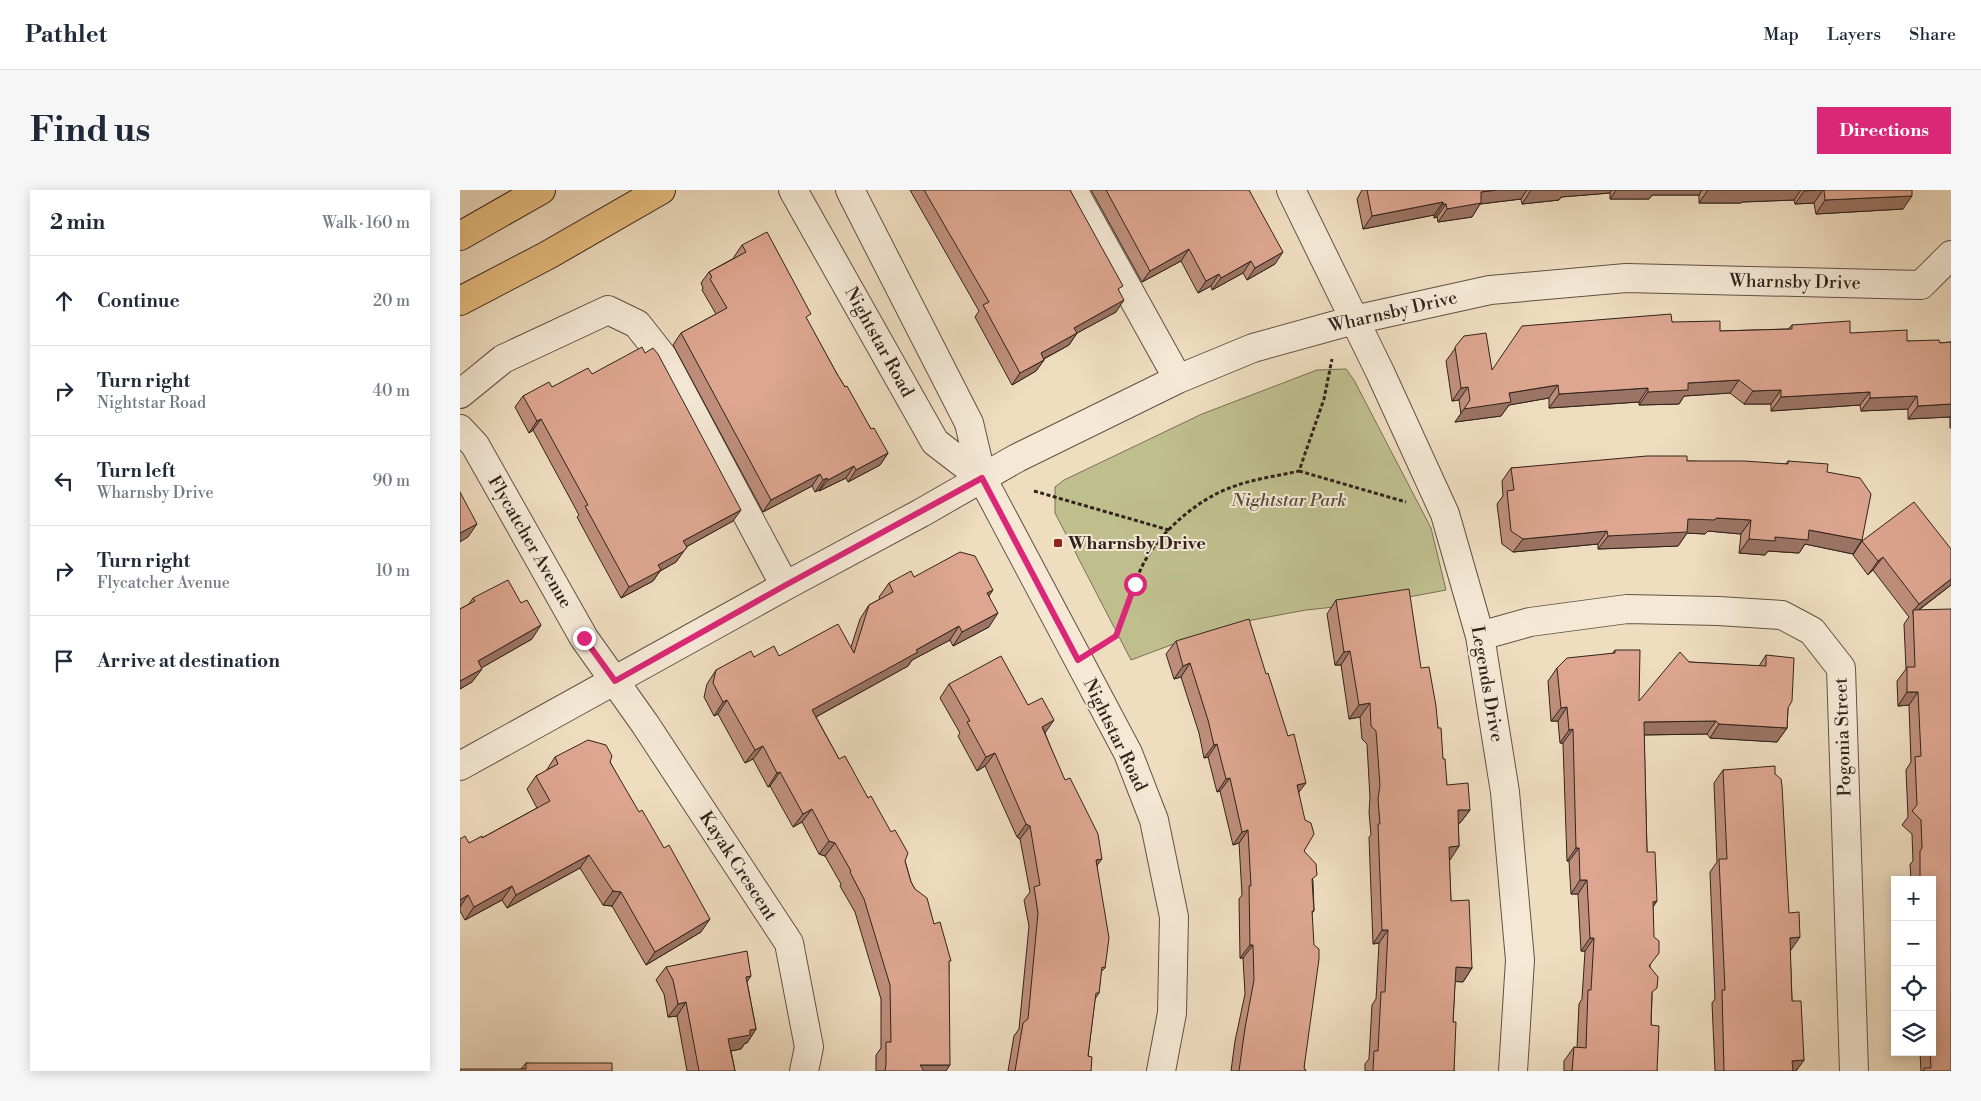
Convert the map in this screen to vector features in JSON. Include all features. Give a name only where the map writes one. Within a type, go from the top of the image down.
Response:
[{"type":"main road","points":[[460,236],[541,190]]},
{"type":"main road","points":[[460,301],[548,255],[661,190]]},
{"type":"street","name":"Nightstar Road","points":[[793,190],[935,442],[982,478]]},
{"type":"street","name":"Nightstar Road","points":[[850,190],[969,423],[982,478],[1128,753],[1154,820],[1174,917],[1172,1013],[1161,1071]]},
{"type":"street","points":[[1073,190],[1178,379]]},
{"type":"street","name":"Legends Drive","points":[[1290,190],[1380,372],[1445,514],[1480,636],[1505,792],[1520,960],[1513,1071]]},
{"type":"street","name":"Wharnsby Drive","points":[[460,766],[1017,458],[1178,379],[1253,348],[1354,320],[1490,290],[1626,278],[1921,285],[1951,255]]},
{"type":"street","points":[[460,394],[504,359],[608,310],[638,324],[663,357],[784,586]]},
{"type":"street","name":"Flycatcher Avenue","points":[[460,429],[475,445],[584,638],[615,681]]},
{"type":"street","name":"Pogonia Street","points":[[1480,636],[1530,622],[1627,609],[1718,611],[1782,616],[1812,631],[1841,668],[1854,1071]]},
{"type":"street","name":"Kayak Crescent","points":[[615,681],[789,943],[809,1047],[804,1071]]},
{"type":"path","points":[[1299,471],[1324,399],[1332,360]]},
{"type":"path","points":[[1078,660],[1116,636],[1142,566],[1155,546],[1198,504],[1219,492],[1240,484],[1299,471],[1445,514]]},
{"type":"path","points":[[1034,491],[1170,530]]},
{"type":"green space","name":"Nightstar Park","points":[[1346,369],[1354,380],[1431,528],[1446,590],[1382,602],[1306,610],[1252,620],[1179,642],[1131,660],[1055,513],[1055,487],[1064,480],[1202,414],[1317,370]]},
{"type":"building","points":[[924,190],[1070,190],[1123,286],[1118,289],[1124,300],[1074,328],[1077,333],[1041,353],[1044,360],[1020,373],[983,305],[989,302]]},
{"type":"building","points":[[1106,190],[1249,190],[1283,252],[1255,268],[1251,261],[1221,278],[1219,274],[1206,281],[1189,249],[1150,271]]},
{"type":"building","points":[[1367,190],[1496,190],[1481,192],[1481,203],[1447,209],[1446,204],[1443,204],[1443,202],[1372,216]]},
{"type":"building","points":[[1824,190],[1912,190],[1912,196],[1825,200]]},
{"type":"building","points":[[767,232],[811,314],[806,317],[837,374],[845,387],[847,386],[871,429],[874,428],[888,453],[856,470],[854,466],[828,480],[827,478],[823,480],[820,474],[771,500],[681,333],[727,308],[710,279],[712,277],[709,272],[746,252],[742,245]]},
{"type":"building","points":[[1671,314],[1672,322],[1720,321],[1720,331],[1792,329],[1792,325],[1850,321],[1850,333],[1907,330],[1907,341],[1939,340],[1940,343],[1951,342],[1951,404],[1918,406],[1917,396],[1870,398],[1870,392],[1781,397],[1781,390],[1753,391],[1739,380],[1688,383],[1688,390],[1648,392],[1648,388],[1559,394],[1558,385],[1509,393],[1511,402],[1464,409],[1470,400],[1468,387],[1461,388],[1455,347],[1464,336],[1486,333],[1492,370],[1522,326]]},
{"type":"building","points":[[642,347],[645,353],[653,348],[658,354],[741,510],[683,541],[687,547],[684,551],[658,565],[661,570],[629,587],[585,506],[588,505],[541,419],[537,421],[523,396],[549,382],[552,387],[588,368],[592,374]]},
{"type":"building","points":[[1647,456],[1687,456],[1687,461],[1744,461],[1788,464],[1788,461],[1828,464],[1827,472],[1860,478],[1871,494],[1862,540],[1809,530],[1808,540],[1775,537],[1775,541],[1749,539],[1751,520],[1717,518],[1714,520],[1688,519],[1687,532],[1608,536],[1607,531],[1523,539],[1511,531],[1507,491],[1514,490],[1511,468]]},
{"type":"building","points":[[460,492],[477,524],[460,533]]},
{"type":"building","points":[[1914,502],[1951,549],[1951,579],[1919,604],[1883,557],[1878,561],[1862,541]]},
{"type":"building","points":[[960,552],[975,556],[993,590],[987,593],[998,613],[962,632],[959,626],[916,650],[918,652],[812,710],[839,759],[845,756],[868,798],[871,796],[891,832],[895,830],[908,853],[905,861],[911,882],[915,889],[927,898],[934,924],[940,922],[951,961],[949,961],[950,1065],[920,1065],[924,1071],[885,1071],[886,1042],[891,1042],[890,985],[864,899],[835,843],[829,841],[812,809],[803,814],[780,772],[777,773],[763,746],[755,750],[727,700],[723,702],[713,683],[716,670],[751,651],[754,657],[774,646],[779,656],[838,624],[854,653],[869,605],[893,592],[889,583],[911,571],[914,577]]},
{"type":"building","points":[[508,580],[521,603],[527,600],[541,625],[478,661],[482,669],[460,681],[460,609],[475,601],[473,598]]},
{"type":"building","points":[[1409,589],[1421,668],[1429,667],[1438,728],[1441,728],[1447,785],[1468,783],[1470,810],[1458,810],[1459,846],[1449,847],[1451,901],[1469,900],[1472,968],[1456,967],[1453,1022],[1456,1022],[1454,1071],[1373,1071],[1374,1051],[1378,1051],[1381,992],[1385,992],[1388,930],[1382,930],[1378,824],[1380,824],[1378,799],[1380,785],[1376,731],[1371,726],[1370,703],[1359,705],[1350,651],[1344,652],[1336,600]]},
{"type":"building","points":[[1951,609],[1951,1071],[1924,1071],[1924,1068],[1931,1068],[1930,1056],[1936,1056],[1936,876],[1920,876],[1921,820],[1912,811],[1917,805],[1915,757],[1921,756],[1918,692],[1907,692],[1907,667],[1915,667],[1913,610]]},
{"type":"building","points":[[1249,619],[1288,736],[1294,734],[1306,783],[1297,785],[1305,820],[1311,823],[1314,834],[1304,851],[1316,864],[1317,875],[1312,879],[1314,911],[1312,911],[1314,945],[1319,949],[1304,1068],[1306,1071],[1239,1071],[1254,980],[1253,945],[1250,945],[1249,886],[1251,886],[1248,830],[1242,832],[1230,778],[1226,779],[1217,744],[1214,745],[1190,663],[1183,666],[1176,641]]},
{"type":"building","points":[[1615,650],[1640,650],[1639,701],[1680,652],[1689,662],[1766,666],[1766,655],[1794,658],[1792,701],[1788,708],[1787,728],[1719,724],[1716,721],[1644,722],[1647,852],[1655,852],[1657,901],[1653,902],[1654,937],[1659,941],[1659,953],[1649,966],[1658,977],[1657,988],[1652,992],[1651,1025],[1659,1026],[1657,1071],[1572,1071],[1574,1047],[1586,1048],[1588,990],[1591,990],[1594,938],[1590,938],[1587,880],[1580,880],[1579,848],[1576,848],[1573,729],[1569,730],[1567,707],[1561,708],[1557,668],[1567,658],[1615,653]]},
{"type":"building","points":[[1001,656],[1028,705],[1042,698],[1054,720],[1042,727],[1065,780],[1070,778],[1098,834],[1102,859],[1096,860],[1109,938],[1105,968],[1102,967],[1099,993],[1096,993],[1088,1056],[1092,1057],[1091,1071],[1015,1071],[1023,1023],[1028,1019],[1038,913],[1034,887],[1040,885],[1030,826],[1026,824],[995,753],[986,757],[967,722],[970,721],[949,684]]},
{"type":"building","points":[[588,740],[606,745],[612,756],[610,762],[639,812],[642,810],[664,848],[669,845],[710,919],[655,952],[621,892],[613,891],[589,855],[516,895],[512,886],[474,907],[468,895],[460,900],[460,839],[465,836],[469,843],[482,836],[482,838],[550,801],[536,776],[558,764],[555,757]]},
{"type":"building","points":[[1775,766],[1775,774],[1781,779],[1782,786],[1789,913],[1799,912],[1800,937],[1790,938],[1792,1001],[1801,1001],[1804,1060],[1792,1061],[1793,1071],[1724,1071],[1722,990],[1725,990],[1719,859],[1727,859],[1723,770]]},
{"type":"building","points":[[747,951],[751,976],[746,977],[756,1029],[750,1030],[750,1035],[728,1039],[735,1071],[699,1071],[686,1002],[678,1004],[673,980],[666,967]]},
{"type":"building","points":[[526,1063],[612,1063],[612,1071],[460,1071],[460,1069],[526,1069]]},
{"type":"place","name":"Wharnsby Drive","points":[[1058,543]]},
{"type":"route","points":[[584,638],[615,681],[982,478],[1078,660],[1116,636],[1135,584]]}]
